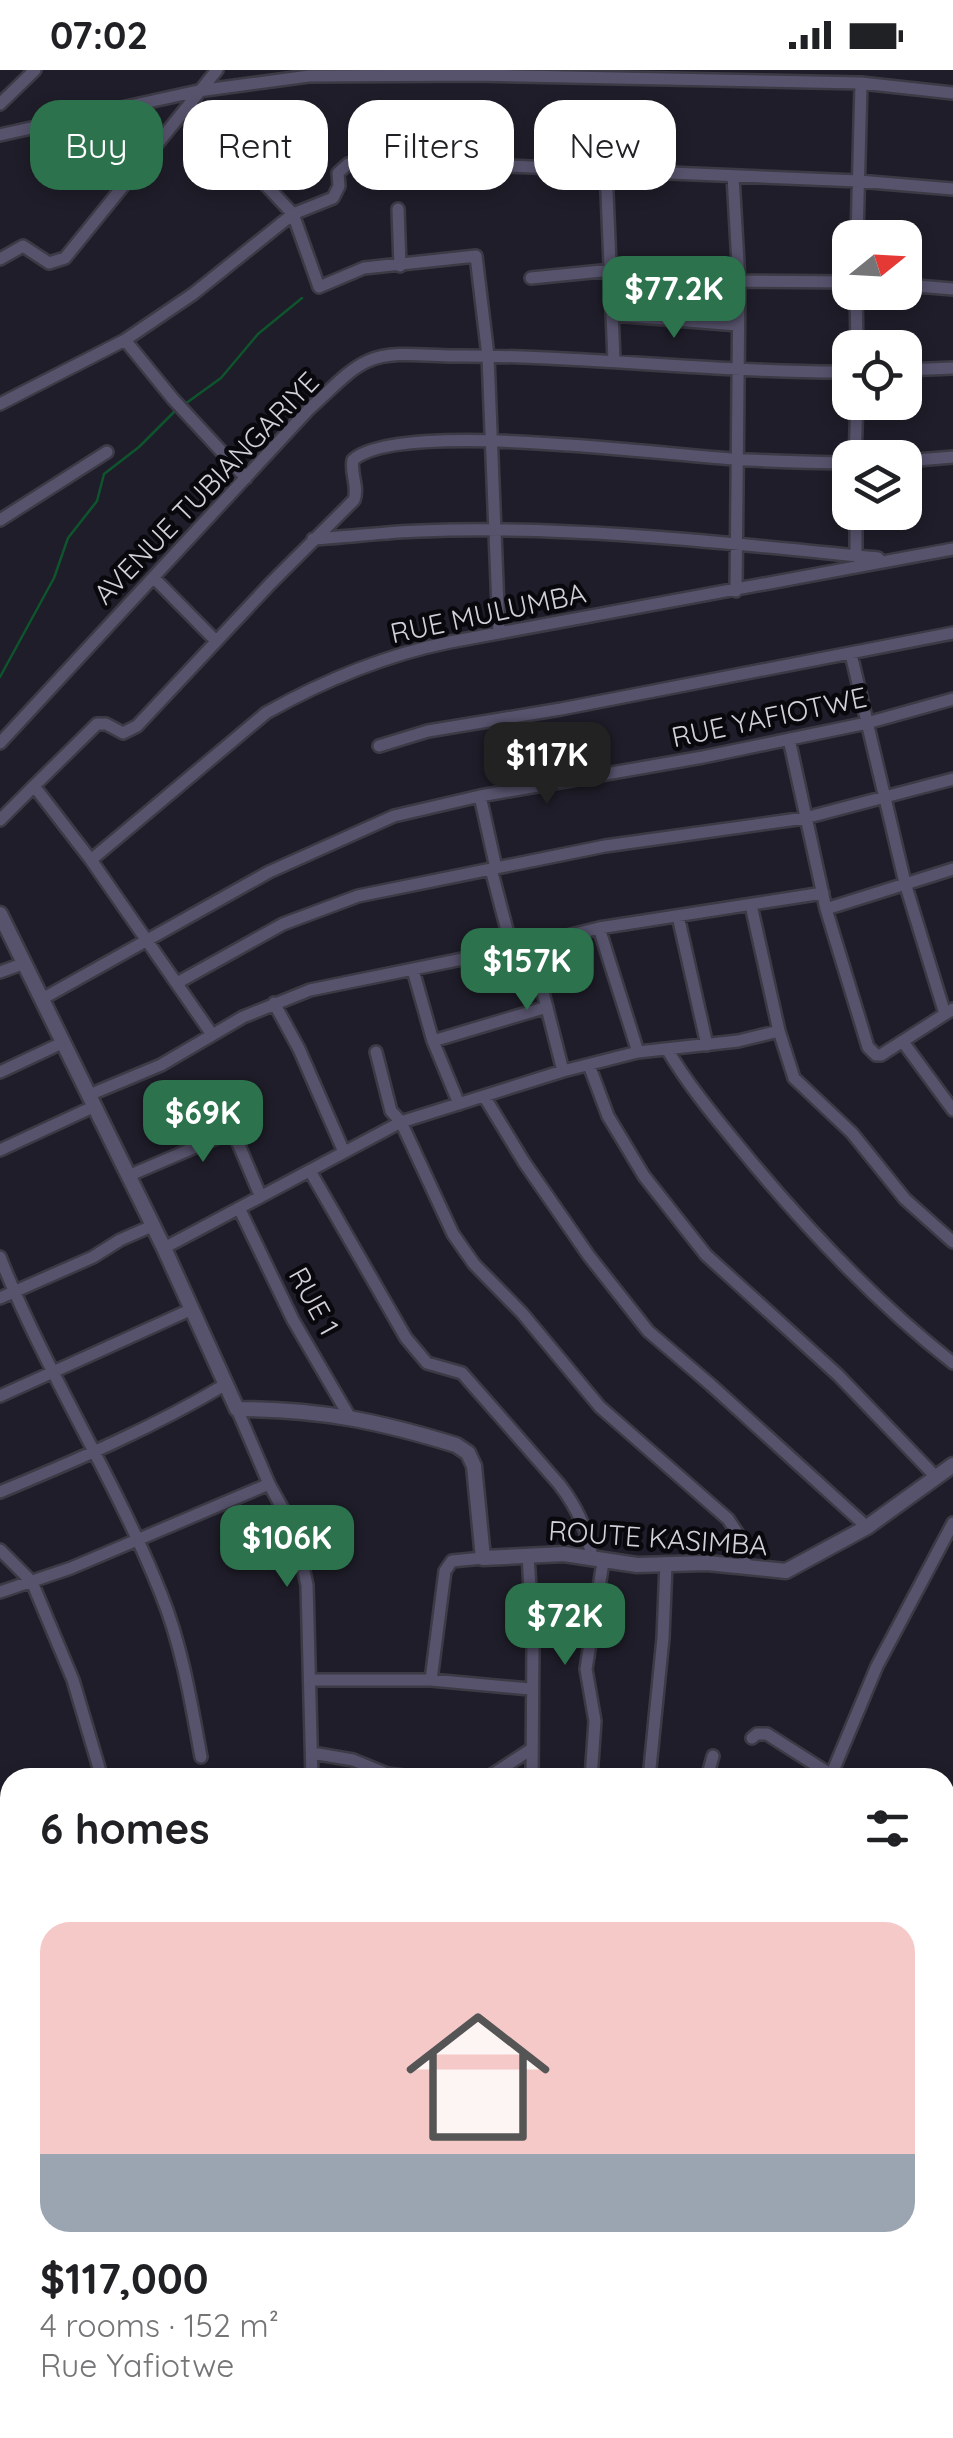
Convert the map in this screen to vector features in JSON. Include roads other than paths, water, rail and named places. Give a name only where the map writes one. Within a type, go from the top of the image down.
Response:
[{"type":"street","points":[[0,104],[35,70]]},
{"type":"street","points":[[192,100],[217,70]]},
{"type":"street","points":[[826,70],[837,83]]},
{"type":"street","points":[[0,135],[198,91],[309,76],[635,74],[861,83],[951,91]]},
{"type":"street","points":[[857,220],[861,83]]},
{"type":"street","points":[[0,259],[23,246],[50,263],[66,258],[183,113]]},
{"type":"street","points":[[0,404],[126,340],[193,294],[292,214],[333,198],[339,186],[338,172],[348,164],[534,166]]},
{"type":"street","points":[[676,173],[858,180],[953,190]]},
{"type":"street","points":[[733,176],[738,282],[736,591]]},
{"type":"street","points":[[270,190],[292,214],[319,287],[364,268],[476,256],[488,356],[499,633]]},
{"type":"street","points":[[607,190],[614,360]]},
{"type":"street","points":[[398,209],[400,266]]},
{"type":"street","points":[[531,278],[612,270],[738,282],[832,282]]},
{"type":"street","points":[[922,286],[953,289]]},
{"type":"street","points":[[614,315],[738,325]]},
{"type":"street","points":[[126,340],[173,399],[246,478]]},
{"type":"street","name":"AVENUE TUBIANGARIYE","points":[[0,743],[309,409],[364,362],[383,357],[488,356],[832,372]]},
{"type":"street","points":[[922,369],[953,368]]},
{"type":"street","points":[[0,820],[96,724],[102,722],[123,733],[137,726],[354,500],[357,487],[351,469],[352,460],[359,454],[392,445],[452,440],[736,460],[832,460]]},
{"type":"street","points":[[0,520],[107,452]]},
{"type":"street","points":[[922,461],[953,458]]},
{"type":"street","points":[[856,530],[856,556]]},
{"type":"street","points":[[314,540],[418,531],[493,531],[807,549],[892,560]]},
{"type":"street","name":"RUE MULUMBA","points":[[91,860],[266,713],[298,695],[417,648],[953,549]]},
{"type":"street","points":[[154,578],[216,640]]},
{"type":"street","points":[[380,746],[428,731],[953,634]]},
{"type":"street","points":[[789,738],[826,910],[864,1036],[872,1053],[881,1054],[949,1012],[905,884],[851,654]]},
{"type":"street","name":"RUE YAFIOTWE","points":[[42,999],[269,872],[369,826],[412,811],[868,723],[953,699]]},
{"type":"street","points":[[177,983],[283,924],[358,896],[605,846],[805,818],[953,779]]},
{"type":"street","points":[[34,786],[91,860],[211,1033]]},
{"type":"street","points":[[480,796],[512,949]]},
{"type":"street","points":[[826,910],[953,870]]},
{"type":"street","points":[[0,1150],[161,1065],[211,1033],[310,990],[600,928],[823,893]]},
{"type":"street","points":[[751,905],[779,1031],[794,1078],[852,1134],[905,1199],[953,1242]]},
{"type":"street","points":[[0,914],[164,1248],[269,1484],[294,1531],[307,1586],[312,1768]]},
{"type":"street","points":[[678,916],[707,1045]]},
{"type":"street","points":[[600,928],[638,1052]]},
{"type":"street","points":[[531,945],[564,1070]]},
{"type":"street","points":[[0,972],[25,963]]},
{"type":"street","points":[[413,970],[433,1041],[458,1104]]},
{"type":"street","points":[[274,1003],[299,1049],[344,1152]]},
{"type":"street","points":[[433,1041],[547,1007]]},
{"type":"street","points":[[164,1248],[401,1122],[564,1070],[638,1052],[707,1045],[779,1031]]},
{"type":"street","points":[[0,1072],[64,1042]]},
{"type":"street","points":[[904,1042],[953,1110]]},
{"type":"street","points":[[667,1049],[695,1093],[824,1245],[953,1363]]},
{"type":"street","points":[[376,1052],[392,1111],[401,1122],[453,1234],[474,1264],[522,1312],[600,1407],[728,1519],[742,1540],[746,1567]]},
{"type":"street","points":[[589,1065],[608,1116],[644,1176],[706,1256],[838,1375],[936,1476]]},
{"type":"street","points":[[484,1096],[568,1224],[648,1331],[712,1384],[867,1527]]},
{"type":"street","points":[[128,1176],[233,1131],[260,1195]]},
{"type":"street","points":[[310,1171],[406,1338],[433,1366],[462,1373],[559,1484],[583,1522],[598,1560],[586,1669],[595,1721],[593,1768]]},
{"type":"street","name":"RUE 1","points":[[239,1208],[293,1320],[349,1416]]},
{"type":"street","points":[[0,1298],[152,1226]]},
{"type":"street","points":[[0,1256],[52,1374],[137,1538],[163,1598],[185,1669],[201,1757]]},
{"type":"street","points":[[0,1396],[192,1308]]},
{"type":"street","points":[[0,1492],[94,1452],[226,1384]]},
{"type":"street","points":[[237,1409],[349,1416],[440,1440],[468,1453],[474,1466],[483,1558]]},
{"type":"street","name":"ROUTE KASIMBA","points":[[431,1680],[448,1564],[458,1559],[564,1554],[598,1560],[786,1571],[867,1527],[953,1466]]},
{"type":"street","points":[[0,1592],[269,1484]]},
{"type":"street","points":[[837,1768],[877,1666],[953,1524]]},
{"type":"street","points":[[0,1550],[32,1582],[73,1680],[99,1768]]},
{"type":"street","points":[[528,1555],[533,1640],[531,1768]]},
{"type":"street","points":[[650,1768],[666,1564]]},
{"type":"street","points":[[312,1680],[431,1680],[530,1690]]},
{"type":"street","points":[[752,1738],[767,1734],[819,1768]]},
{"type":"street","points":[[502,1768],[530,1750]]},
{"type":"street","points":[[312,1753],[353,1760],[372,1768]]},
{"type":"street","points":[[709,1768],[712,1756]]},
{"type":"waterway","points":[[185,404],[221,378],[258,334],[302,298]]},
{"type":"waterway","points":[[0,677],[54,578],[68,538],[97,501],[104,474],[139,447],[178,408]]}]
